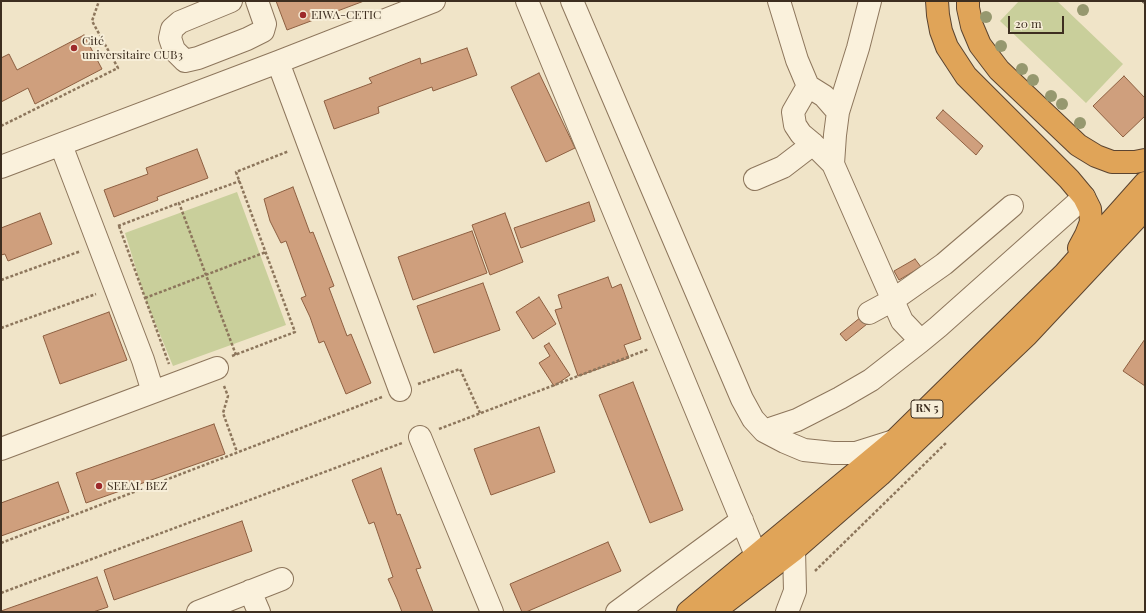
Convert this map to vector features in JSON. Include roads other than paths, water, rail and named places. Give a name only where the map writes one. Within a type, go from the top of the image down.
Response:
[{"type":"highway","points":[[937,1],[941,31],[947,47],[966,76],[1069,179],[1084,196],[1090,209],[1091,222],[1086,235],[1065,273]]},
{"type":"highway","points":[[968,1],[972,26],[980,45],[999,70],[1078,146],[1096,156],[1112,162],[1135,162],[1145,160]]},
{"type":"highway","name":"RN 5","points":[[688,612],[894,441],[1065,273],[1145,183]]},
{"type":"highway","name":"RN 5","points":[[713,612],[794,550],[880,475],[1027,335],[1145,208]]},
{"type":"street","points":[[231,1],[180,22],[172,29],[170,38],[174,50],[185,61],[198,58],[247,39],[262,31],[265,24],[257,1]]},
{"type":"street","points":[[1,167],[434,1]]},
{"type":"street","points":[[527,1],[756,555]]},
{"type":"street","points":[[572,1],[742,399],[753,419],[764,431],[804,450],[833,453],[856,453],[894,441]]},
{"type":"street","points":[[779,1],[797,60],[808,86],[824,96],[838,112]]},
{"type":"street","points":[[833,164],[838,112],[858,48],[870,1]]},
{"type":"street","points":[[278,62],[400,390]]},
{"type":"street","points":[[808,86],[793,112],[795,125],[801,134],[833,164],[902,320],[921,341]]},
{"type":"street","points":[[756,179],[783,167],[813,144]]},
{"type":"street","points":[[61,145],[143,360],[153,392]]},
{"type":"street","points":[[764,431],[797,420],[871,380],[938,327],[1084,196]]},
{"type":"street","points":[[869,313],[893,300],[944,264],[1012,206]]},
{"type":"street","points":[[1,449],[217,368]]},
{"type":"street","points":[[420,436],[492,612]]},
{"type":"street","points":[[617,612],[742,520]]},
{"type":"street","points":[[787,612],[795,591],[794,550]]},
{"type":"street","points":[[198,612],[282,579]]},
{"type":"street","points":[[250,591],[259,612]]},
{"type":"tram line","points":[[1141,1],[1145,4]]},
{"type":"place","name":"EIWA-CETIC","points":[[303,15]]},
{"type":"place","name":"Cité universitaire CUB3","points":[[74,48]]},
{"type":"place","name":"SEEAL BEZ","points":[[99,486]]}]
